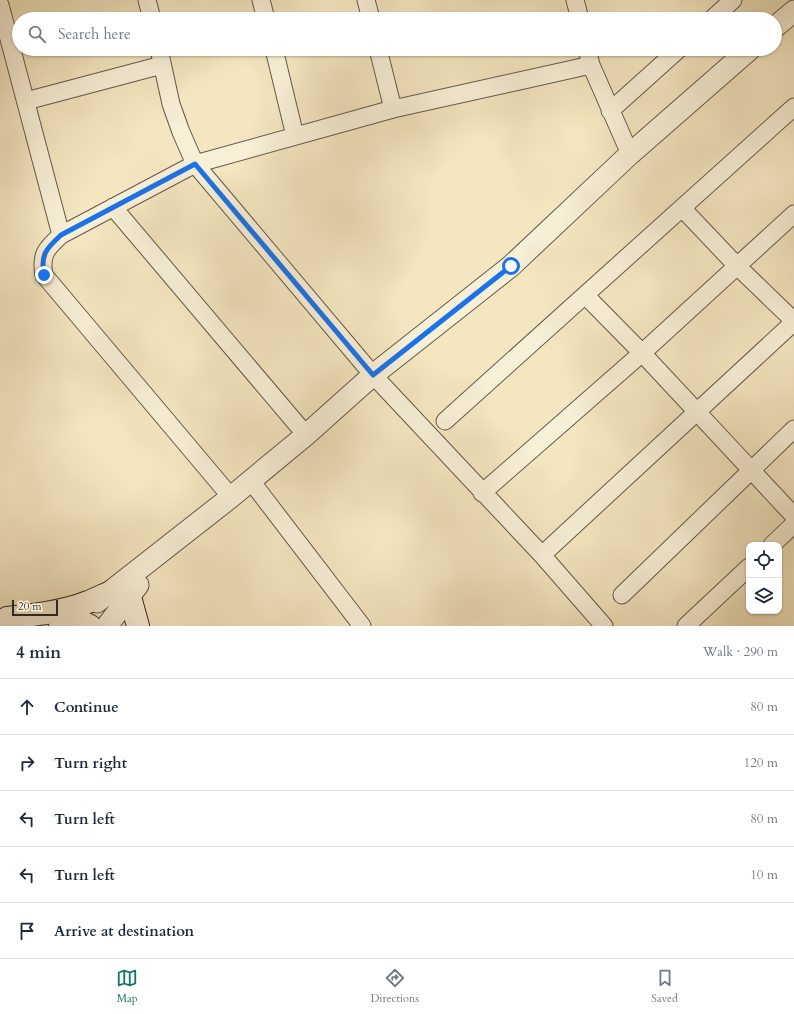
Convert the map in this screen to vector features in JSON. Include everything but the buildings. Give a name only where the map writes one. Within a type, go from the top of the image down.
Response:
[{"type":"main road","points":[[4,618],[38,614],[78,606],[121,594],[138,626]]},
{"type":"main road","points":[[4,618],[41,626]]},
{"type":"street","points":[[147,0],[150,12]]},
{"type":"street","points":[[261,0],[264,12]]},
{"type":"street","points":[[366,0],[369,12]]},
{"type":"street","points":[[576,0],[579,12]]},
{"type":"street","points":[[720,12],[733,0]]},
{"type":"street","points":[[0,4],[12,49]]},
{"type":"street","points":[[782,22],[794,11]]},
{"type":"street","points":[[14,56],[61,235]]},
{"type":"street","points":[[276,56],[296,136]]},
{"type":"street","points":[[380,56],[393,109]]},
{"type":"street","points":[[589,56],[591,65],[630,154]]},
{"type":"street","points":[[610,110],[671,56]]},
{"type":"street","points":[[75,624],[89,608],[121,594],[145,574],[164,551],[306,435],[373,375],[511,266],[630,154],[742,56]]},
{"type":"street","points":[[26,101],[160,57],[171,104],[195,164],[373,375],[542,556],[604,626]]},
{"type":"street","points":[[231,497],[44,275],[42,264],[44,254],[50,245],[61,235],[195,164],[393,109],[591,65]]},
{"type":"street","points":[[445,421],[682,208],[792,112]]},
{"type":"street","points":[[113,207],[306,435]]},
{"type":"street","points":[[542,556],[794,321],[682,208]]},
{"type":"street","points":[[482,492],[642,353],[794,214]]},
{"type":"street","points":[[585,295],[642,353],[794,516]]},
{"type":"street","points":[[622,595],[794,430]]},
{"type":"street","points":[[251,481],[362,626]]},
{"type":"street","points":[[775,542],[794,524]]},
{"type":"street","points":[[686,626],[746,570]]},
{"type":"street","points":[[107,626],[121,594]]},
{"type":"route","points":[[44,275],[42,264],[44,254],[50,245],[61,235],[195,164],[373,375],[511,266]]}]
